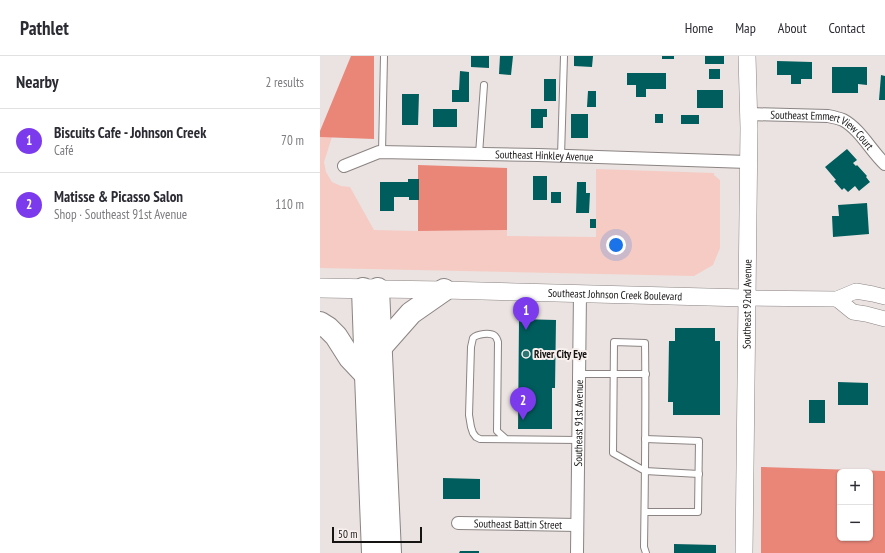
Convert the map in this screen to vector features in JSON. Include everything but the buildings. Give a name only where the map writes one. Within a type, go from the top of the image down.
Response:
[{"type":"highway","points":[[371,289],[381,347],[390,553]]},
{"type":"highway","points":[[371,289],[366,375],[373,553]]},
{"type":"highway","points":[[381,347],[411,313],[444,290]]},
{"type":"highway","points":[[320,323],[336,336],[350,358],[366,375]]},
{"type":"main road","name":"Southeast 92nd Avenue","points":[[744,553],[748,162],[747,56]]},
{"type":"main road","name":"Southeast Johnson Creek Boulevard","points":[[320,288],[746,298]]},
{"type":"street","name":"Southeast Emmert View Court","points":[[748,114],[828,116],[844,120],[855,130],[874,154],[885,164]]},
{"type":"street","name":"Southeast Hinkley Avenue","points":[[344,166],[379,152],[748,162]]},
{"type":"street","name":"Southeast Johnson Creek Boulevard","points":[[746,298],[837,298],[856,291],[885,297]]},
{"type":"street","name":"Southeast 91st Avenue","points":[[577,553],[580,293]]},
{"type":"street","points":[[837,298],[853,312],[885,319]]},
{"type":"street","name":"Southeast Battin Street","points":[[458,523],[578,525]]},
{"type":"lane","points":[[382,152],[384,56]]},
{"type":"lane","points":[[561,156],[564,56]]},
{"type":"lane","points":[[479,154],[484,85]]},
{"type":"lane","points":[[506,439],[497,431],[497,339],[491,334],[477,335],[473,338],[471,347],[470,415],[473,433],[480,439],[578,440]]},
{"type":"lane","points":[[646,553],[644,547],[645,512],[645,471],[645,440],[646,374],[645,343],[614,342],[613,453],[645,471],[699,474]]},
{"type":"lane","points":[[579,374],[646,374]]},
{"type":"lane","points":[[645,440],[699,441],[698,512],[645,512]]},
{"type":"shaded area","points":[[351,56],[374,56],[374,139],[320,137],[320,131]]},
{"type":"shaded area","points":[[320,137],[332,137],[324,162],[326,172],[332,182],[341,186],[350,187],[374,230],[507,230],[507,236],[596,237],[596,169],[714,173],[714,175],[720,180],[720,248],[713,265],[694,276],[320,268]]},
{"type":"shaded area","points":[[418,165],[507,168],[507,230],[418,231]]},
{"type":"shaded area","points":[[761,467],[837,469],[837,541],[873,541],[873,471],[885,471],[885,553],[761,553]]},
{"type":"place","name":"Biscuits Cafe - Johnson Creek","points":[[526,330]]},
{"type":"place","name":"River City Eye","points":[[526,354]]},
{"type":"place","name":"Matisse & Picasso Salon","points":[[523,420]]}]
